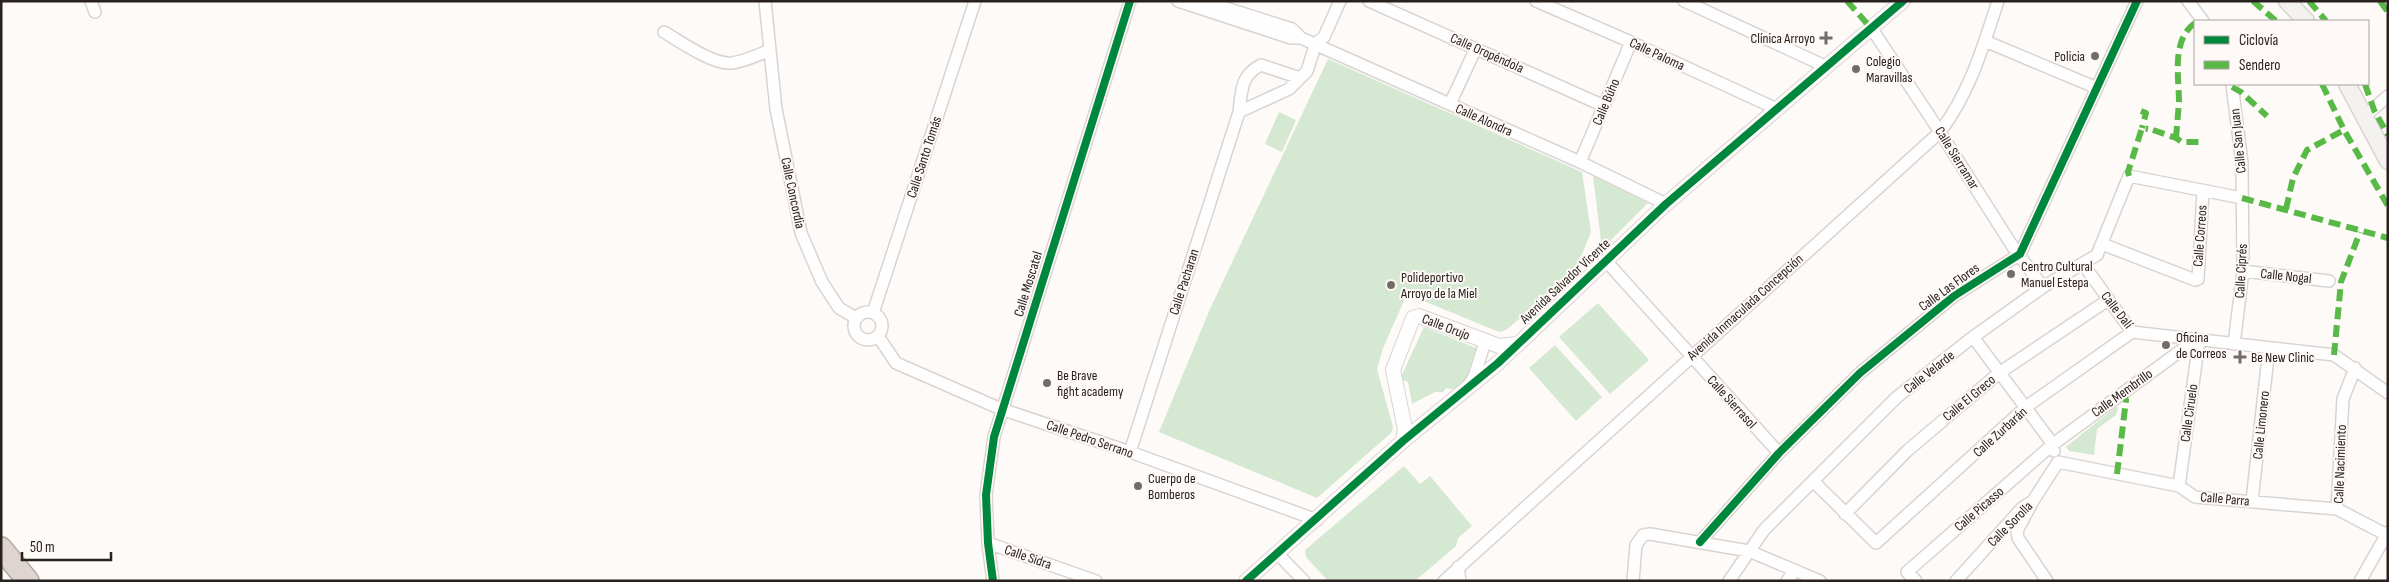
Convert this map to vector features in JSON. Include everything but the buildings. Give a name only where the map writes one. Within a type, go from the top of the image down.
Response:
[{"type":"highway","points":[[1,548],[28,581]]},
{"type":"main road","points":[[2287,1],[2305,20]]},
{"type":"main road","points":[[2348,85],[2388,161]]},
{"type":"street","name":"Calle Concordia","points":[[765,1],[776,109],[801,233],[826,288],[839,308],[856,318]]},
{"type":"street","name":"Calle Santo Tomás","points":[[873,313],[976,1]]},
{"type":"street","name":"Calle Moscatel","points":[[993,581],[988,544],[986,495],[994,437],[1001,409],[1130,1]]},
{"type":"street","name":"Calle Alondra","points":[[1178,1],[1291,38],[1301,38],[1316,43],[1580,162],[1666,204]]},
{"type":"street","name":"Calle Alondra","points":[[1204,1],[1292,29],[1301,38]]},
{"type":"street","points":[[1239,112],[1289,89],[1307,71],[1316,43],[1324,36],[1340,1]]},
{"type":"street","name":"Calle Oropéndola","points":[[1369,1],[1604,106]]},
{"type":"street","name":"Calle Paloma","points":[[1536,1],[1778,109]]},
{"type":"street","points":[[1684,1],[1827,67]]},
{"type":"street","name":"Avenida Salvador Vicente","points":[[1246,581],[1403,441],[1498,363],[1666,204],[1903,1]]},
{"type":"street","name":"Avenida Inmaculada Concepción","points":[[1444,581],[1690,356],[1940,132],[1954,114],[1968,87],[1998,1]]},
{"type":"street","points":[[2020,254],[2137,1]]},
{"type":"street","points":[[2188,1],[2202,20]]},
{"type":"street","name":"Calle Sierramar","points":[[1872,29],[2013,247],[2043,287]]},
{"type":"street","points":[[664,32],[715,60],[730,63],[770,50]]},
{"type":"street","points":[[1985,41],[2097,88]]},
{"type":"street","name":"Calle Búho","points":[[1580,162],[1631,42]]},
{"type":"street","points":[[1450,104],[1476,48]]},
{"type":"street","name":"Calle Pacharan","points":[[1130,452],[1239,112],[1244,80],[1250,71],[1261,65],[1300,78]]},
{"type":"street","name":"Calle San Juan","points":[[2232,85],[2242,163],[2242,198]]},
{"type":"street","points":[[2364,117],[2388,96]]},
{"type":"street","name":"Calle Velarde","points":[[1729,581],[1764,530],[1897,397],[1973,337],[2043,287],[2096,255],[2102,244],[2125,181],[2129,176],[2203,191]]},
{"type":"street","points":[[2203,191],[2242,198]]},
{"type":"street","name":"Calle Correos","points":[[2102,244],[2195,280],[2198,279],[2203,191]]},
{"type":"street","name":"Calle Ciprés","points":[[2234,344],[2243,271],[2242,198]]},
{"type":"street","name":"Calle Las Flores","points":[[1700,542],[1779,453],[1860,373],[1954,296],[2020,254]]},
{"type":"street","name":"Calle Sierrasol","points":[[1606,261],[1779,453]]},
{"type":"street","name":"Calle Dalí","points":[[2083,264],[2132,332],[2334,356],[2355,368],[2388,393]]},
{"type":"street","name":"Calle Nogal","points":[[2243,271],[2329,281]]},
{"type":"street","name":"Calle El Greco","points":[[1844,514],[1907,451],[1999,373],[2108,300]]},
{"type":"street","points":[[864,313],[873,313],[882,323],[878,336],[870,340],[857,336],[854,327],[856,318],[864,313]]},
{"type":"street","name":"Calle Orujo","points":[[1403,441],[1405,429],[1393,370],[1413,318],[1419,316],[1485,342],[1503,347],[1517,344]]},
{"type":"street","name":"Calle Zurbarán","points":[[1844,514],[1876,543],[2026,408],[2132,332]]},
{"type":"street","name":"Calle Pedro Serrano","points":[[878,336],[896,363],[1001,409],[1130,452],[1316,520]]},
{"type":"street","points":[[1973,337],[2052,445],[2058,462]]},
{"type":"street","name":"Calle Membrillo","points":[[2052,445],[2196,340]]},
{"type":"street","name":"Calle Ciruelo","points":[[2179,486],[2196,340]]},
{"type":"street","points":[[1465,389],[1474,376],[1485,342]]},
{"type":"street","name":"Calle Limonero","points":[[2252,501],[2269,348]]},
{"type":"street","name":"Calle Nacimiento","points":[[2355,368],[2343,400],[2337,509],[2387,533]]},
{"type":"street","name":"Calle Picasso","points":[[1916,581],[1907,572],[2052,445]]},
{"type":"street","name":"Calle Parra","points":[[2058,462],[2179,486],[2195,497],[2337,509]]},
{"type":"street","name":"Calle Sorolla","points":[[1956,581],[2022,508],[2033,502],[2058,462]]},
{"type":"street","points":[[1813,481],[1844,514]]},
{"type":"street","points":[[2033,502],[2016,530],[2018,538],[2047,581]]},
{"type":"street","points":[[2360,581],[2387,533]]},
{"type":"street","points":[[1632,581],[1638,540],[1643,535],[1650,534],[1749,551],[1820,581]]},
{"type":"street","name":"Calle Sidra","points":[[988,544],[1096,581]]},
{"type":"street","points":[[1278,554],[1304,581]]},
{"type":"street","points":[[1458,568],[1460,581]]},
{"type":"street","points":[[1787,581],[1795,570]]},
{"type":"green space","name":"Polideportivo Arroyo de la Miel","points":[[1328,59],[1582,172],[1591,232],[1570,276],[1506,330],[1499,332],[1407,294],[1383,348],[1377,369],[1393,427],[1391,433],[1317,498],[1159,432],[1210,309]]},
{"type":"green space","points":[[1279,112],[1296,120],[1282,152],[1265,144]]},
{"type":"green space","points":[[1593,176],[1648,203],[1602,249]]},
{"type":"green space","points":[[1598,303],[1649,360],[1610,394],[1559,337]]},
{"type":"green space","points":[[1424,327],[1476,348],[1465,382],[1456,390],[1446,388],[1443,392],[1435,392],[1412,404],[1408,382],[1400,379]]},
{"type":"green space","points":[[1555,345],[1602,397],[1576,421],[1529,368]]},
{"type":"green space","points":[[2116,407],[2118,408],[2116,415],[2097,429],[2094,455],[2069,451],[2066,447],[2068,445]]},
{"type":"green space","points":[[1404,466],[1420,484],[1430,476],[1472,526],[1458,538],[1456,546],[1415,581],[1328,581],[1306,557],[1305,550]]},
{"type":"marked path","points":[[1847,1],[1872,29]]},
{"type":"marked path","points":[[2253,1],[2275,20]]},
{"type":"marked path","points":[[2309,1],[2325,20]]},
{"type":"marked path","points":[[2380,1],[2388,12]]},
{"type":"marked path","points":[[2176,138],[2179,102],[2179,49],[2187,30],[2194,24]]},
{"type":"marked path","points":[[2322,85],[2344,130],[2388,206]]},
{"type":"marked path","points":[[2365,85],[2374,110],[2388,135]]},
{"type":"marked path","points":[[2232,87],[2241,92],[2267,116]]},
{"type":"marked path","points":[[2141,111],[2146,113],[2142,128]]},
{"type":"marked path","points":[[2129,176],[2128,172],[2142,128],[2148,129]]},
{"type":"marked path","points":[[2153,130],[2182,142],[2200,142]]},
{"type":"marked path","points":[[2286,209],[2293,178],[2307,150],[2344,130]]},
{"type":"marked path","points":[[2242,198],[2388,238]]},
{"type":"marked path","points":[[2334,355],[2341,282],[2360,232]]},
{"type":"marked path","points":[[2117,474],[2126,400],[2122,393]]},
{"type":"cycle path","points":[[993,581],[988,543],[986,495],[994,437],[1130,1]]},
{"type":"cycle path","points":[[1246,581],[1403,441],[1498,363],[1666,204],[1903,1]]},
{"type":"cycle path","points":[[1700,542],[1779,453],[1860,373],[1954,296],[2020,254],[2137,1]]},
{"type":"place","name":"Clínica Arroyo","points":[[1826,38]]},
{"type":"place","name":"Policia","points":[[2095,56]]},
{"type":"place","name":"Colegio Maravillas","points":[[1856,69]]},
{"type":"place","name":"Centro Cultural Manuel Estepa","points":[[2011,274]]},
{"type":"place","name":"Polideportivo Arroyo de la Miel","points":[[1391,285]]},
{"type":"place","name":"Oficina de Correos","points":[[2166,345]]},
{"type":"place","name":"Be New Clinic","points":[[2240,357]]},
{"type":"place","name":"Be Brave fight academy","points":[[1047,383]]},
{"type":"place","name":"Cuerpo de Bomberos","points":[[1138,486]]}]
